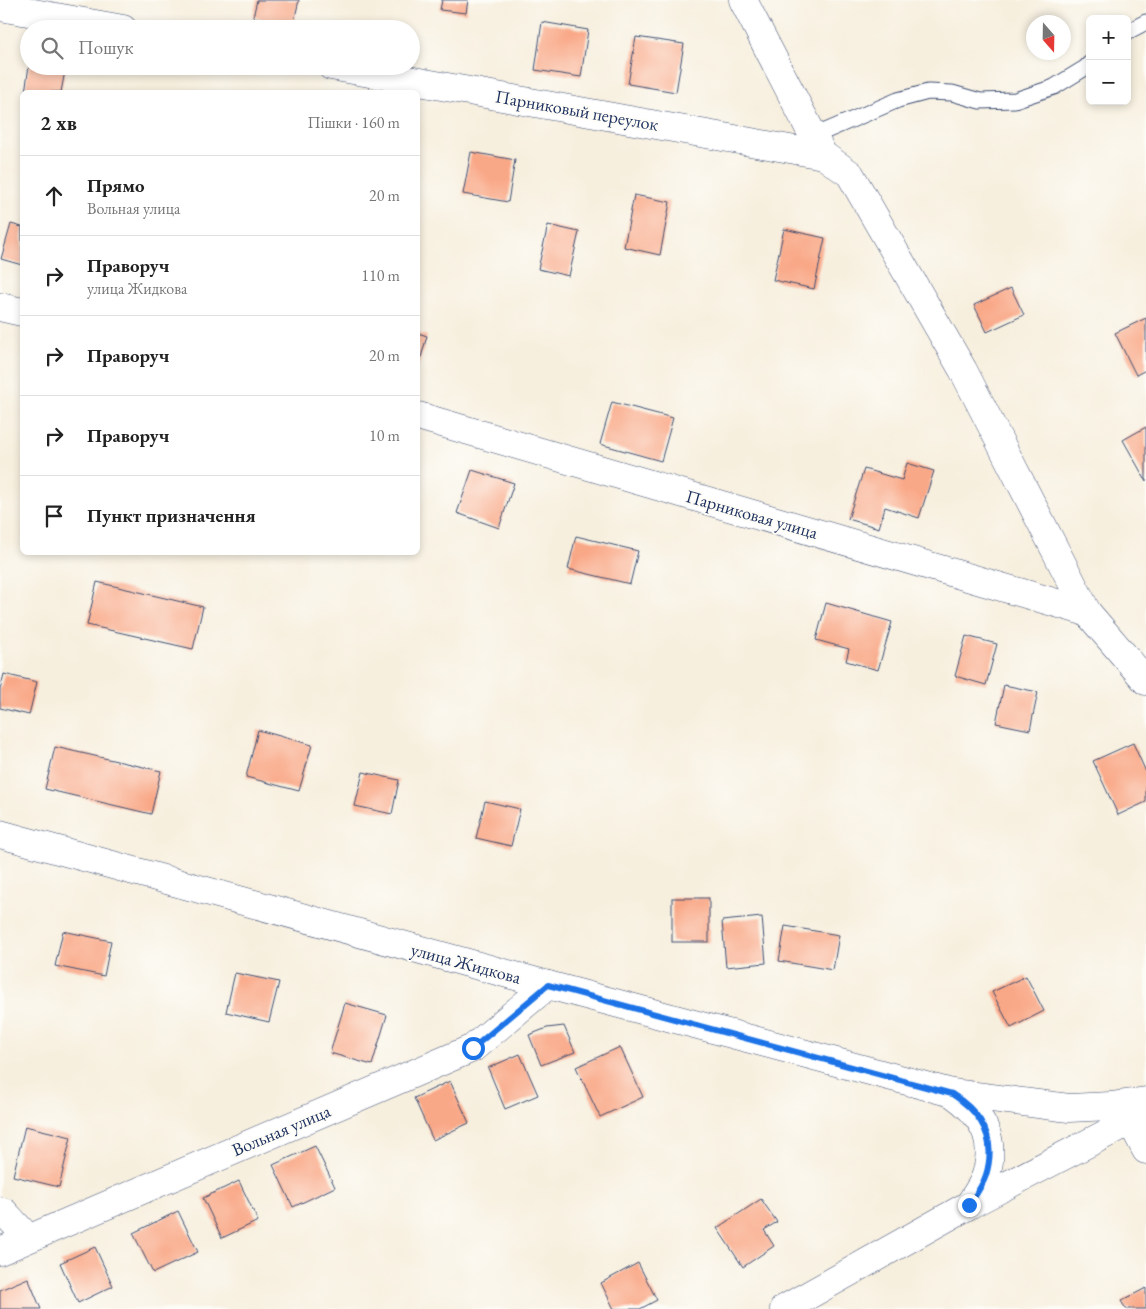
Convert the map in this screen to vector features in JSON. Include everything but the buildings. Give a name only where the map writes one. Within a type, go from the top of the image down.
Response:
[{"type":"street","points":[[743,0],[819,145],[850,174],[958,361],[1086,612],[1146,681]]},
{"type":"street","points":[[0,7],[72,20]]},
{"type":"street","name":"Парниковый переулок","points":[[387,75],[819,145]]},
{"type":"street","points":[[0,307],[20,312]]},
{"type":"street","name":"Парниковая улица","points":[[420,417],[1086,612]]},
{"type":"street","name":"улица Жидкова","points":[[0,834],[952,1094],[1069,1108],[1133,1110]]},
{"type":"street","name":"Вольная улица","points":[[0,1251],[473,1048],[548,985]]},
{"type":"street","points":[[952,1094],[964,1101],[974,1111],[986,1131],[990,1152],[986,1176],[969,1205]]},
{"type":"street","points":[[784,1309],[1133,1110],[1146,1150]]},
{"type":"street","points":[[0,1211],[4,1212],[28,1238]]},
{"type":"lane","points":[[1131,30],[1146,22]]},
{"type":"lane","points":[[819,145],[898,100],[928,92],[952,93],[980,101],[1015,100],[1054,87],[1086,67]]},
{"type":"route","points":[[473,1048],[548,985],[952,1094],[964,1101],[974,1111],[986,1131],[990,1152],[986,1176],[969,1205]]}]
